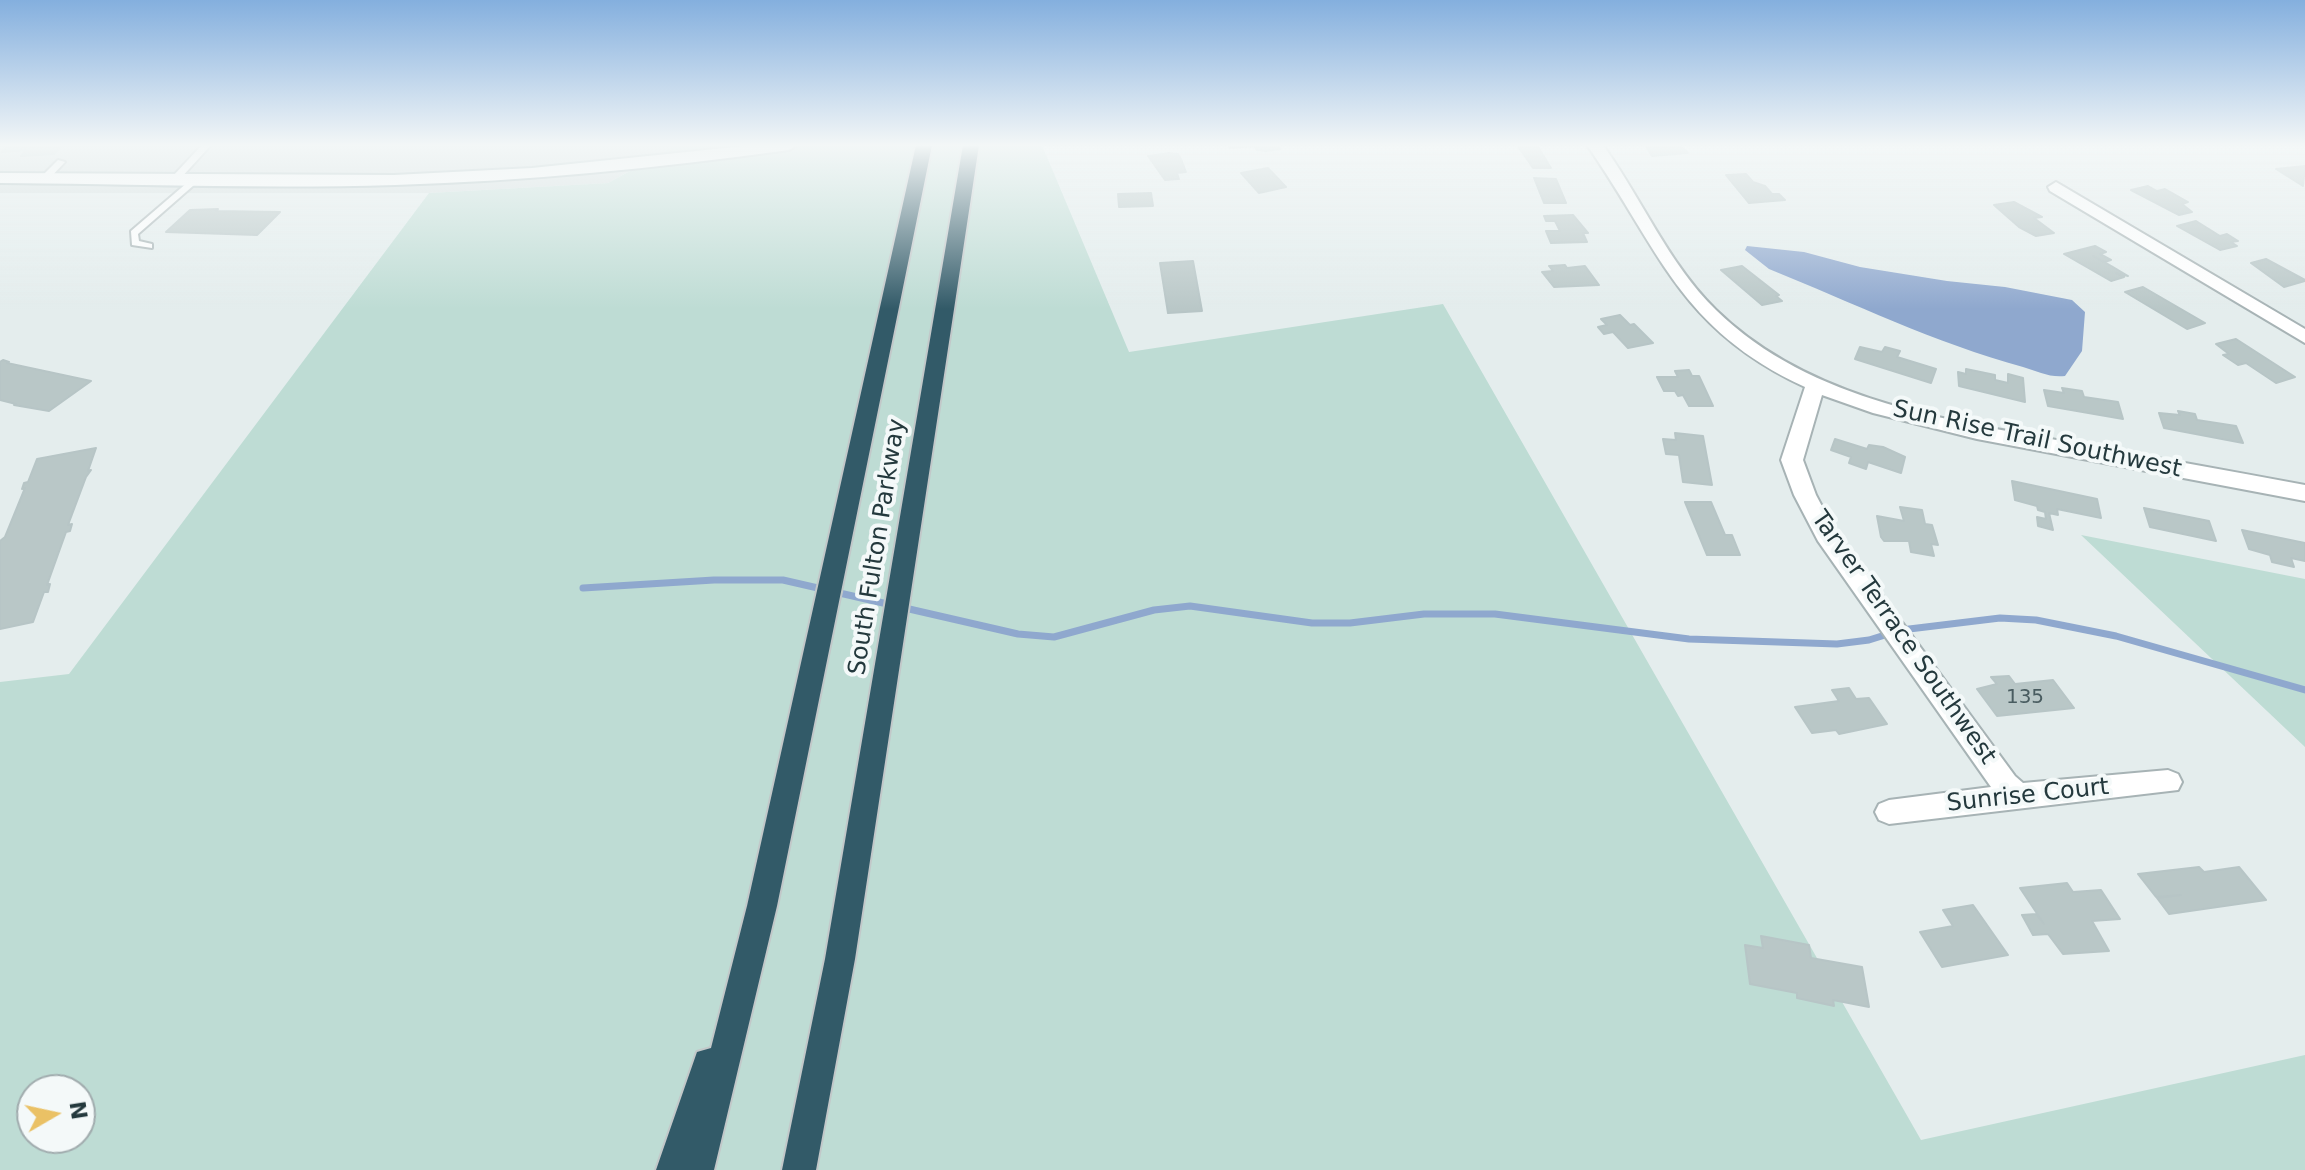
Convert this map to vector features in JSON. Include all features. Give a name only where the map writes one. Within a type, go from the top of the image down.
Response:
[{"type":"highway","name":"South Fulton Parkway","points":[[762,906],[912,200]]},
{"type":"highway","name":"South Fulton Parkway","points":[[840,959],[962,200]]},
{"type":"highway","points":[[673,1170],[762,906]]},
{"type":"highway","points":[[697,1170],[762,906]]},
{"type":"highway","points":[[799,1170],[840,959]]},
{"type":"highway","points":[[815,1170],[840,959]]},
{"type":"street","name":"Sun Rise Trail Southwest","points":[[1633,200],[1677,279],[1699,304],[1735,336],[1782,367],[1818,385],[1881,408],[1949,426],[2305,493]]},
{"type":"street","points":[[2077,200],[2305,337]]},
{"type":"street","name":"Tarver Terrace Southwest","points":[[1818,385],[1813,390],[1792,460],[1805,495],[1826,535],[1960,725],[2005,784],[2018,795]]},
{"type":"street","name":"Sunrise Court","points":[[1889,812],[2018,795],[2168,782]]},
{"type":"lane","points":[[149,246],[135,243],[134,233],[173,200]]},
{"type":"green space","points":[[424,200],[1065,200],[1129,352],[1443,304],[1921,1140],[2305,1055],[2305,1170],[0,1170],[0,682],[69,674]]},
{"type":"green space","points":[[2081,535],[2305,579],[2305,747]]},
{"type":"water","points":[[1747,246],[1804,252],[1860,267],[2005,287],[2072,300],[2085,312],[2082,351],[2065,376],[2049,375],[1990,357],[1769,269],[1745,250]]},
{"type":"building","points":[[1118,200],[1152,200],[1153,206],[1119,207]]},
{"type":"building","points":[[1543,200],[1565,200],[1566,203],[1544,203]]},
{"type":"building","points":[[1746,200],[1785,200],[1749,203]]},
{"type":"building","points":[[2149,200],[2184,200],[2188,202],[2182,204],[2192,212],[2179,215]]},
{"type":"building","points":[[2014,202],[2042,217],[2034,218],[2054,233],[2036,236],[2019,227],[1994,205]]},
{"type":"building","points":[[218,209],[216,211],[280,212],[257,235],[166,232],[190,210]]},
{"type":"building","points":[[1573,215],[1588,233],[1583,233],[1587,242],[1551,243],[1546,231],[1560,231],[1555,221],[1546,221],[1544,216]]},
{"type":"building","points":[[2196,221],[2220,236],[2227,234],[2238,241],[2231,242],[2237,246],[2220,250],[2177,226]]},
{"type":"building","points":[[2095,246],[2106,252],[2100,254],[2111,260],[2104,262],[2128,276],[2116,273],[2124,277],[2111,281],[2064,254]]},
{"type":"building","points":[[2266,259],[2305,281],[2284,287],[2251,263]]},
{"type":"building","points":[[1193,261],[1202,311],[1168,313],[1160,263]]},
{"type":"building","points":[[1565,265],[1567,268],[1585,266],[1599,285],[1554,287],[1542,272],[1553,271],[1549,266]]},
{"type":"building","points":[[1742,266],[1779,295],[1776,296],[1782,301],[1762,305],[1721,270]]},
{"type":"building","points":[[2143,287],[2205,323],[2187,329],[2125,292]]},
{"type":"building","points":[[1620,315],[1653,343],[1628,348],[1613,332],[1604,334],[1598,327],[1607,325],[1601,319]]},
{"type":"building","points":[[2236,339],[2295,377],[2276,383],[2246,363],[2238,365],[2223,355],[2229,354],[2216,344]]},
{"type":"building","points":[[1860,347],[1882,352],[1885,347],[1900,351],[1897,357],[1936,369],[1931,383],[1855,359]]},
{"type":"building","points":[[3,360],[91,381],[49,411],[14,405],[0,400],[0,362]]},
{"type":"building","points":[[1966,369],[1995,375],[1995,380],[2008,383],[2008,374],[2023,378],[2025,402],[1959,386],[1958,372],[1966,374]]},
{"type":"building","points":[[1689,370],[1692,376],[1699,376],[1713,406],[1689,406],[1683,395],[1664,391],[1657,377],[1678,377],[1675,371]]},
{"type":"building","points":[[2062,388],[2082,391],[2084,397],[2118,402],[2123,419],[2048,406],[2044,390],[2064,393]]},
{"type":"building","points":[[2178,411],[2195,414],[2197,420],[2236,426],[2243,443],[2164,428],[2159,413],[2180,415]]},
{"type":"building","points":[[1675,433],[1703,436],[1712,485],[1683,482],[1679,455],[1666,454],[1663,439],[1676,440]]},
{"type":"building","points":[[1835,439],[1867,449],[1869,445],[1883,447],[1905,457],[1901,473],[1868,462],[1866,469],[1849,463],[1851,457],[1831,450]]},
{"type":"building","points":[[96,448],[88,471],[91,470],[68,525],[72,524],[70,531],[66,532],[47,585],[50,584],[48,592],[44,592],[33,622],[0,629],[0,541],[5,537],[25,488],[22,489],[24,483],[28,482],[37,459]]},
{"type":"building","points":[[2012,481],[2097,499],[2101,518],[2057,509],[2058,515],[2049,513],[2053,530],[2038,526],[2037,517],[2046,519],[2045,512],[2038,510],[2037,506],[2015,500]]},
{"type":"building","points":[[1685,502],[1711,502],[1725,535],[1732,535],[1740,555],[1707,555]]},
{"type":"building","points":[[1900,507],[1922,510],[1925,524],[1932,525],[1938,545],[1931,544],[1934,556],[1911,552],[1909,541],[1884,541],[1881,537],[1877,516],[1904,521]]},
{"type":"building","points":[[2144,508],[2209,521],[2216,541],[2150,527]]},
{"type":"building","points":[[2242,530],[2305,543],[2305,561],[2291,558],[2294,567],[2272,562],[2270,555],[2249,549]]},
{"type":"building","points":[[2009,676],[2015,684],[2053,680],[2074,708],[1997,716],[1977,689],[1997,684],[1991,677]]},
{"type":"building","points":[[1849,688],[1856,699],[1869,698],[1887,724],[1839,734],[1836,730],[1812,733],[1795,707],[1839,701],[1832,690]]},
{"type":"building","points":[[2199,867],[2204,872],[2239,867],[2266,900],[2169,914],[2157,898],[2181,895],[2156,897],[2138,874]]},
{"type":"building","points":[[2067,883],[2073,892],[2101,890],[2120,919],[2092,921],[2109,951],[2063,954],[2048,934],[2033,935],[2022,915],[2036,914],[2044,924],[2020,888]]},
{"type":"building","points":[[1973,905],[2008,955],[1942,967],[1920,932],[1953,926],[1943,910]]},
{"type":"building","points":[[1761,936],[1809,945],[1811,958],[1862,967],[1869,1007],[1833,1000],[1834,1006],[1797,998],[1797,993],[1750,984],[1745,945],[1763,948]]},
{"type":"waterway","points":[[583,588],[714,580],[783,580],[1018,634],[1054,637],[1154,610],[1190,606],[1312,623],[1350,623],[1424,614],[1495,614],[1689,639],[1837,644],[1869,640],[1901,630],[2000,618],[2036,620],[2116,636],[2305,690]]}]
